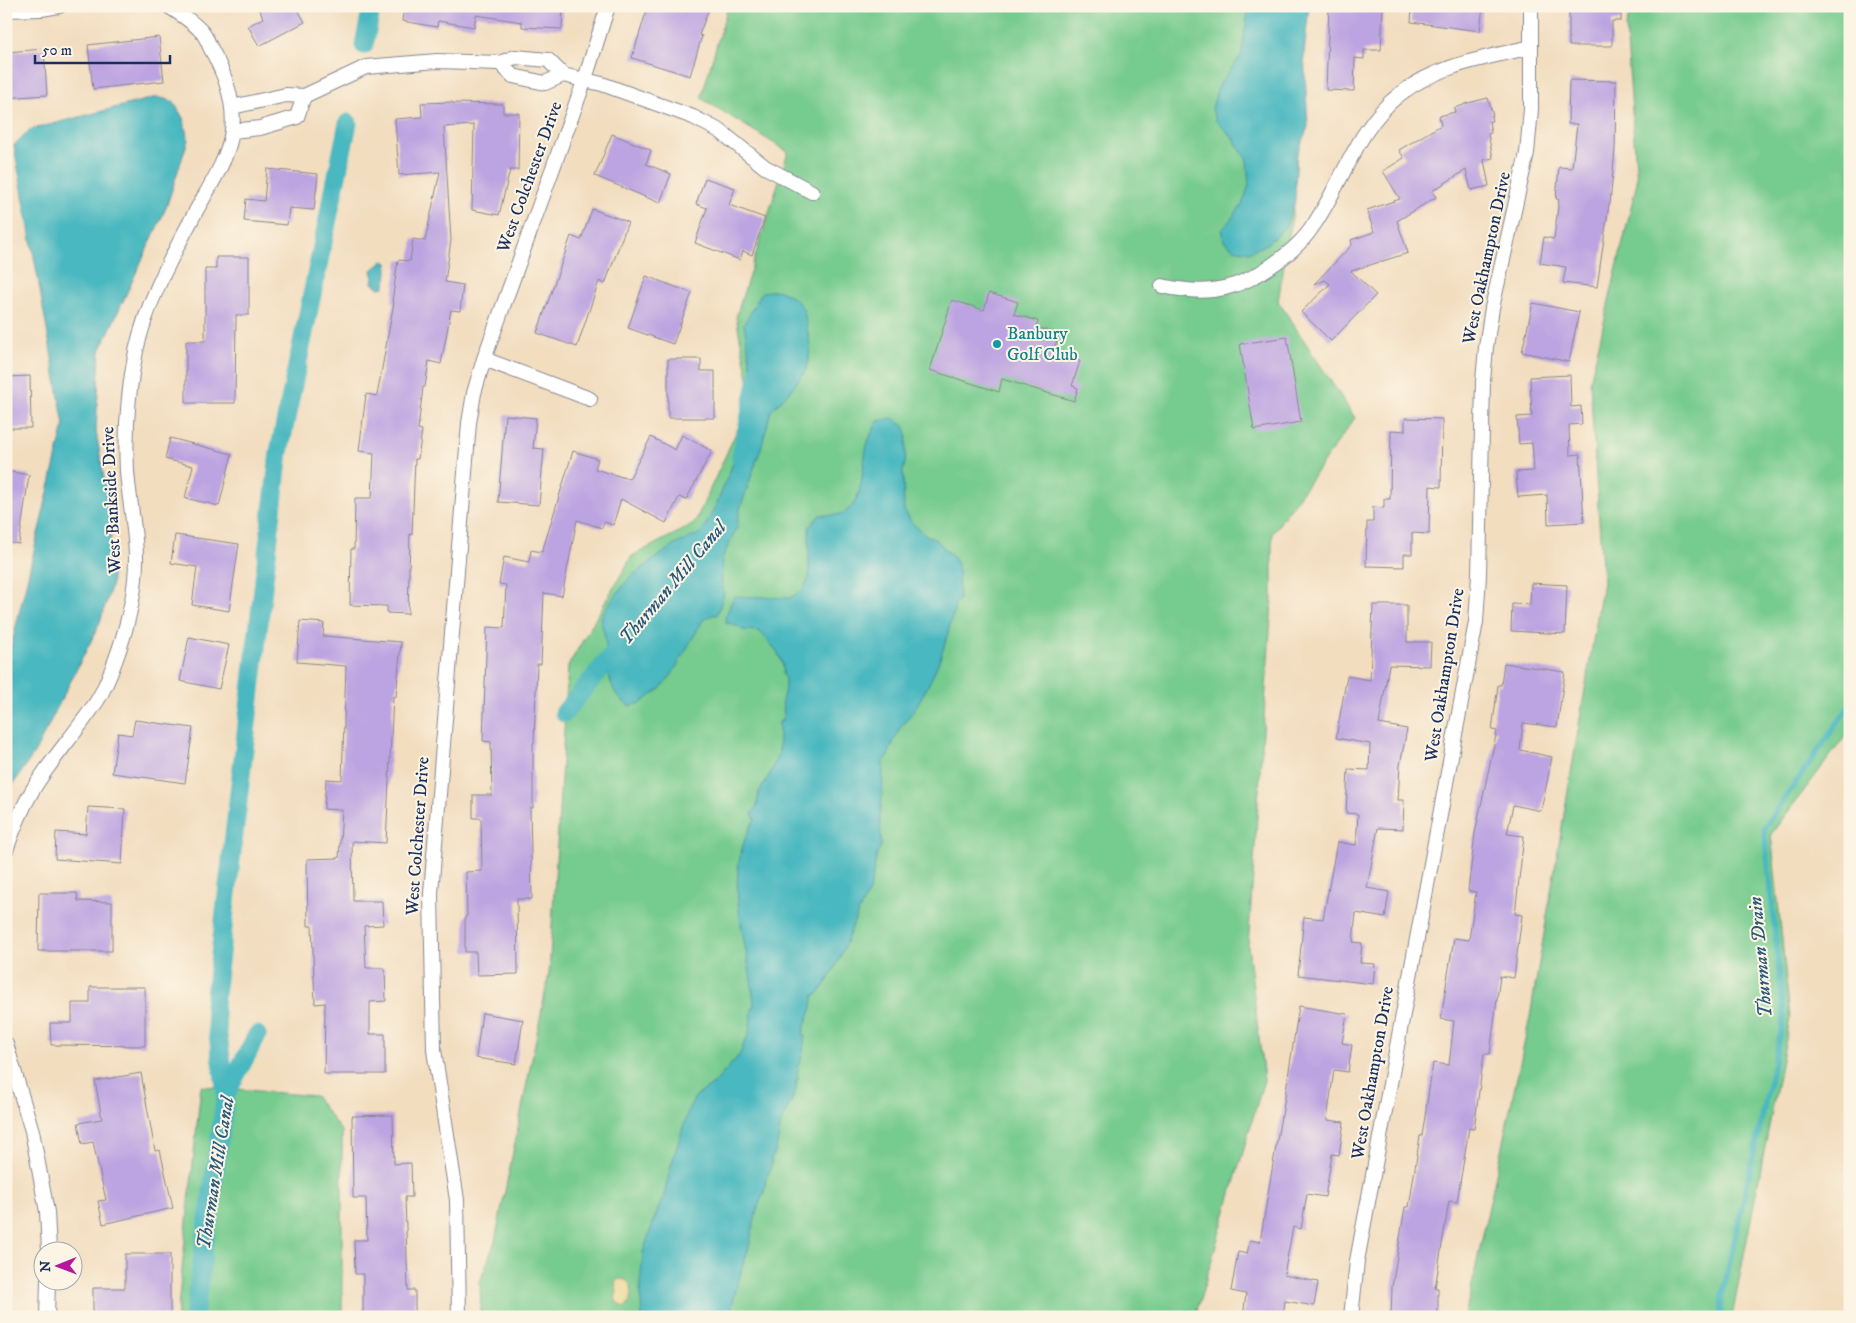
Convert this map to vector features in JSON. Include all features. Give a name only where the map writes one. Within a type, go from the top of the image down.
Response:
[{"type":"street","points":[[6,10],[59,6]]},
{"type":"street","name":"West Bankside Drive","points":[[6,850],[17,818],[32,790],[98,700],[112,672],[129,619],[134,590],[136,558],[127,473],[126,431],[130,383],[137,349],[146,316],[159,283],[213,180],[224,156],[232,131],[232,107],[229,90],[221,67],[202,32],[168,6]]},
{"type":"street","name":"West Colchester Drive","points":[[459,1317],[457,1200],[434,1050],[431,893],[469,423],[474,393],[484,359],[585,79],[608,6]]},
{"type":"street","name":"West Oakhampton Drive","points":[[1351,1317],[1358,1261],[1476,622],[1480,575],[1483,380],[1492,308],[1527,153],[1531,109],[1531,6]]},
{"type":"street","points":[[1162,286],[1186,291],[1208,292],[1230,287],[1253,277],[1276,263],[1295,248],[1313,227],[1363,134],[1380,112],[1400,94],[1424,78],[1445,69],[1531,47]]},
{"type":"street","points":[[232,107],[286,95],[304,96],[366,67],[437,61],[500,63],[515,57],[548,60],[563,75]]},
{"type":"street","points":[[500,63],[513,76],[545,83],[563,75],[585,79],[693,118],[720,131],[765,167],[812,192]]},
{"type":"street","points":[[232,131],[260,128],[297,117],[304,96]]},
{"type":"street","points":[[484,359],[590,399]]},
{"type":"street","points":[[6,1044],[32,1131],[46,1212],[48,1240]]},
{"type":"street","points":[[46,1317],[47,1290]]},
{"type":"green space","points":[[728,6],[1304,6],[1294,206],[1278,301],[1355,418],[1272,534],[1272,603],[1248,946],[1264,1080],[1195,1317],[481,1317],[480,1282],[495,1241],[549,974],[568,666],[632,556],[694,524],[752,398],[736,317],[788,152],[701,98]]},
{"type":"green space","points":[[1631,6],[1850,6],[1850,730],[1771,834],[1790,1018],[1732,1317],[1465,1317],[1530,1017],[1603,582],[1590,382],[1637,182],[1626,27]]},
{"type":"green space","points":[[201,1086],[315,1096],[342,1132],[342,1317],[177,1317]]},
{"type":"sand","points":[[619,1279],[626,1280],[631,1290],[630,1301],[625,1307],[621,1306],[615,1299],[617,1292],[615,1282]]},
{"type":"water","points":[[1249,6],[1309,6],[1304,55],[1308,127],[1296,157],[1295,200],[1286,226],[1267,244],[1249,252],[1234,249],[1224,241],[1222,230],[1242,205],[1249,185],[1247,160],[1232,137],[1216,121],[1212,109],[1218,86],[1241,56]]},
{"type":"water","points":[[157,97],[173,101],[183,118],[188,140],[166,208],[100,351],[96,431],[110,514],[112,584],[99,625],[35,752],[6,795],[6,668],[64,425],[14,145],[29,130]]},
{"type":"water","points":[[383,261],[387,263],[387,275],[384,287],[380,288],[372,283],[372,270]]},
{"type":"water","points":[[777,290],[789,295],[804,310],[810,345],[806,370],[791,390],[771,411],[762,445],[740,509],[737,527],[722,559],[721,578],[724,594],[717,615],[712,615],[703,620],[671,676],[660,689],[641,703],[630,706],[620,699],[610,680],[606,645],[601,623],[602,615],[630,577],[674,545],[697,535],[704,528],[717,503],[752,416],[755,393],[744,324],[762,292]]},
{"type":"water","points":[[893,418],[905,427],[907,435],[903,472],[904,510],[912,523],[951,554],[958,566],[959,600],[954,605],[948,635],[932,678],[917,706],[898,731],[888,756],[883,763],[880,818],[881,847],[877,855],[870,889],[831,975],[818,994],[813,997],[812,1009],[803,1035],[805,1036],[803,1052],[797,1067],[799,1070],[795,1073],[798,1075],[796,1090],[781,1122],[776,1150],[771,1159],[772,1162],[757,1209],[749,1247],[729,1317],[642,1317],[640,1285],[643,1252],[663,1199],[689,1108],[695,1097],[714,1084],[740,1054],[749,1034],[754,1006],[739,911],[737,888],[739,865],[744,842],[755,819],[752,814],[757,805],[759,792],[769,776],[779,752],[779,722],[784,714],[782,701],[785,678],[782,662],[772,646],[759,631],[742,630],[731,623],[727,624],[725,618],[734,596],[789,598],[802,591],[809,578],[809,527],[820,515],[841,514],[850,508],[856,500],[859,491],[870,437],[878,421]]},
{"type":"building","points":[[258,6],[296,6],[305,22],[259,46],[248,26],[263,18]]},
{"type":"building","points":[[404,6],[563,6],[562,29],[522,27],[522,22],[476,15],[474,27],[438,21],[437,27],[402,21]]},
{"type":"building","points":[[648,6],[710,6],[699,35],[702,36],[690,76],[632,58]]},
{"type":"building","points":[[1329,6],[1383,6],[1381,50],[1364,50],[1364,59],[1355,58],[1354,91],[1326,90]]},
{"type":"building","points":[[1412,6],[1483,6],[1480,31],[1411,22]]},
{"type":"building","points":[[1569,6],[1621,6],[1621,21],[1612,21],[1612,46],[1569,46]]},
{"type":"building","points":[[159,37],[164,81],[93,89],[88,45]]},
{"type":"building","points":[[44,49],[47,95],[6,98],[6,52]]},
{"type":"building","points":[[1569,80],[1616,81],[1615,149],[1610,204],[1597,287],[1563,283],[1566,267],[1540,263],[1544,237],[1554,239],[1559,199],[1556,199],[1559,167],[1572,168],[1577,124],[1568,124]]},
{"type":"building","points":[[1488,98],[1493,116],[1491,116],[1492,121],[1489,121],[1491,133],[1488,134],[1493,158],[1484,160],[1489,186],[1471,190],[1466,170],[1432,191],[1436,197],[1397,221],[1408,253],[1351,271],[1376,295],[1331,341],[1301,312],[1330,284],[1325,280],[1314,284],[1352,245],[1351,240],[1374,232],[1367,210],[1400,199],[1383,171],[1404,158],[1399,150],[1441,125],[1439,116],[1455,112],[1454,108],[1464,104]]},
{"type":"building","points":[[421,103],[503,104],[503,113],[519,113],[518,170],[510,170],[499,215],[472,210],[474,125],[444,127],[451,240],[445,282],[463,285],[460,311],[451,310],[441,364],[429,361],[425,387],[423,387],[418,429],[422,430],[418,459],[415,459],[412,535],[410,534],[408,614],[387,613],[387,606],[350,605],[351,549],[354,549],[355,498],[372,498],[374,453],[359,451],[366,394],[377,396],[394,302],[392,302],[398,260],[410,261],[413,239],[425,241],[440,172],[399,175],[395,119],[422,117]]},
{"type":"building","points":[[612,134],[651,150],[646,164],[671,174],[660,203],[595,176]]},
{"type":"building","points":[[267,169],[318,174],[314,210],[289,208],[287,225],[244,221],[246,199],[264,201]]},
{"type":"building","points":[[705,178],[735,188],[729,205],[765,218],[752,255],[743,251],[740,260],[695,243],[707,208],[696,204]]},
{"type":"building","points":[[592,209],[628,222],[605,284],[599,281],[577,347],[537,333],[571,236],[581,240]]},
{"type":"building","points":[[216,257],[249,257],[249,315],[236,315],[235,403],[186,403],[186,341],[205,341],[205,269],[216,269]]},
{"type":"building","points":[[646,276],[692,293],[673,344],[628,328]]},
{"type":"building","name":"Banbury Golf Club","points":[[989,293],[1018,302],[1014,314],[1038,321],[1036,327],[1059,334],[1053,353],[1080,361],[1072,386],[1078,388],[1074,401],[1002,379],[999,392],[930,370],[952,300],[984,310]]},
{"type":"building","points":[[1533,303],[1579,312],[1569,362],[1522,352]]},
{"type":"building","points":[[1287,337],[1301,422],[1254,430],[1240,344]]},
{"type":"building","points":[[668,359],[701,359],[701,371],[715,371],[715,418],[668,418]]},
{"type":"building","points":[[1570,375],[1571,407],[1581,406],[1582,424],[1569,425],[1570,455],[1580,454],[1584,522],[1548,524],[1547,495],[1518,497],[1516,472],[1534,471],[1532,443],[1519,444],[1517,417],[1532,416],[1530,377]]},
{"type":"building","points":[[30,376],[31,428],[6,428],[6,377]]},
{"type":"building","points":[[505,415],[536,418],[533,448],[544,449],[539,505],[498,502]]},
{"type":"building","points":[[1405,418],[1442,419],[1441,487],[1430,486],[1429,534],[1412,533],[1412,554],[1404,554],[1404,567],[1366,566],[1367,522],[1373,522],[1373,507],[1384,508],[1384,499],[1390,499],[1391,430],[1405,431]]},
{"type":"building","points":[[682,435],[712,451],[686,500],[679,497],[666,523],[621,499],[613,525],[604,522],[602,528],[577,520],[562,596],[544,593],[541,664],[537,664],[533,743],[533,808],[530,808],[532,899],[517,899],[518,974],[477,975],[476,952],[465,952],[465,917],[467,916],[466,872],[482,871],[481,818],[473,818],[473,795],[492,795],[491,742],[483,741],[487,627],[504,628],[506,585],[499,584],[504,557],[529,562],[531,550],[542,552],[573,451],[598,459],[595,469],[629,479],[651,437],[675,450]]},
{"type":"building","points":[[170,438],[232,454],[219,506],[185,498],[193,466],[165,459]]},
{"type":"building","points":[[6,471],[29,475],[19,544],[6,542]]},
{"type":"building","points":[[175,535],[239,544],[229,611],[192,605],[197,567],[171,563]]},
{"type":"building","points":[[1531,583],[1567,585],[1565,634],[1511,631],[1512,604],[1530,605]]},
{"type":"building","points":[[1373,605],[1407,605],[1407,642],[1431,642],[1430,666],[1389,665],[1379,724],[1407,729],[1400,765],[1398,800],[1404,800],[1403,829],[1378,828],[1367,888],[1389,892],[1385,918],[1356,913],[1353,942],[1362,943],[1360,963],[1375,964],[1373,984],[1298,975],[1304,917],[1323,919],[1337,842],[1356,845],[1358,814],[1346,813],[1348,769],[1369,770],[1370,744],[1336,738],[1347,676],[1370,680]]},
{"type":"building","points":[[300,621],[324,623],[323,636],[401,642],[396,697],[393,696],[386,843],[352,841],[353,901],[382,901],[383,925],[364,926],[366,968],[385,968],[386,1001],[370,1002],[370,1034],[385,1034],[385,1074],[324,1074],[325,1003],[315,1004],[312,926],[308,926],[307,859],[339,858],[342,810],[324,809],[326,779],[342,780],[346,666],[297,662]]},
{"type":"building","points":[[189,637],[229,645],[219,689],[180,681]]},
{"type":"building","points":[[1504,663],[1565,672],[1557,727],[1523,723],[1520,750],[1552,757],[1541,811],[1513,805],[1507,834],[1524,836],[1515,914],[1522,915],[1514,978],[1500,976],[1490,1054],[1484,1054],[1474,1129],[1469,1128],[1457,1202],[1449,1201],[1435,1288],[1438,1288],[1438,1317],[1391,1317],[1392,1287],[1405,1207],[1409,1207],[1433,1063],[1449,1065],[1454,1021],[1441,1019],[1454,938],[1469,940],[1476,892],[1468,891],[1475,833],[1497,731],[1492,730],[1498,685],[1501,685]]},
{"type":"building","points":[[135,720],[193,728],[185,783],[112,773],[118,733],[132,735]]},
{"type":"building","points":[[88,807],[125,809],[122,864],[55,859],[56,832],[86,834]]},
{"type":"building","points":[[39,893],[77,893],[78,901],[112,902],[112,951],[38,951]]},
{"type":"building","points":[[90,987],[145,987],[145,1046],[51,1045],[50,1023],[72,1023],[72,1003],[90,1003]]},
{"type":"building","points":[[1299,1006],[1347,1014],[1342,1043],[1352,1045],[1348,1072],[1334,1070],[1327,1120],[1344,1122],[1339,1155],[1332,1154],[1325,1197],[1307,1194],[1301,1229],[1293,1227],[1284,1275],[1318,1282],[1314,1306],[1285,1301],[1283,1317],[1243,1317],[1246,1294],[1231,1291],[1238,1252],[1247,1254],[1250,1240],[1260,1242]]},
{"type":"building","points":[[482,1013],[523,1020],[516,1064],[476,1058]]},
{"type":"building","points":[[141,1073],[155,1151],[160,1150],[173,1208],[103,1224],[98,1201],[106,1200],[93,1142],[82,1144],[78,1123],[102,1119],[95,1081]]},
{"type":"building","points":[[393,1115],[394,1164],[411,1163],[412,1197],[405,1197],[408,1290],[415,1290],[415,1317],[363,1317],[363,1274],[355,1274],[354,1240],[367,1240],[366,1198],[353,1198],[352,1116]]},
{"type":"building","points":[[125,1254],[170,1254],[170,1315],[93,1314],[93,1288],[125,1288]]},
{"type":"waterway","points":[[364,45],[372,6]]},
{"type":"waterway","points":[[226,1094],[214,1005],[279,452],[348,123]]},
{"type":"waterway","name":"Thurman Mill Canal","points":[[741,457],[760,369]]},
{"type":"waterway","name":"Thurman Mill Canal","points":[[564,713],[623,642]]},
{"type":"waterway","name":"Thurman Drain","points":[[1720,1317],[1723,1292],[1784,1018],[1764,828],[1850,705]]},
{"type":"waterway","name":"Thurman Mill Canal","points":[[194,1317],[226,1094],[257,1035]]},
{"type":"place","name":"Banbury Golf Club","points":[[997,344]]}]
